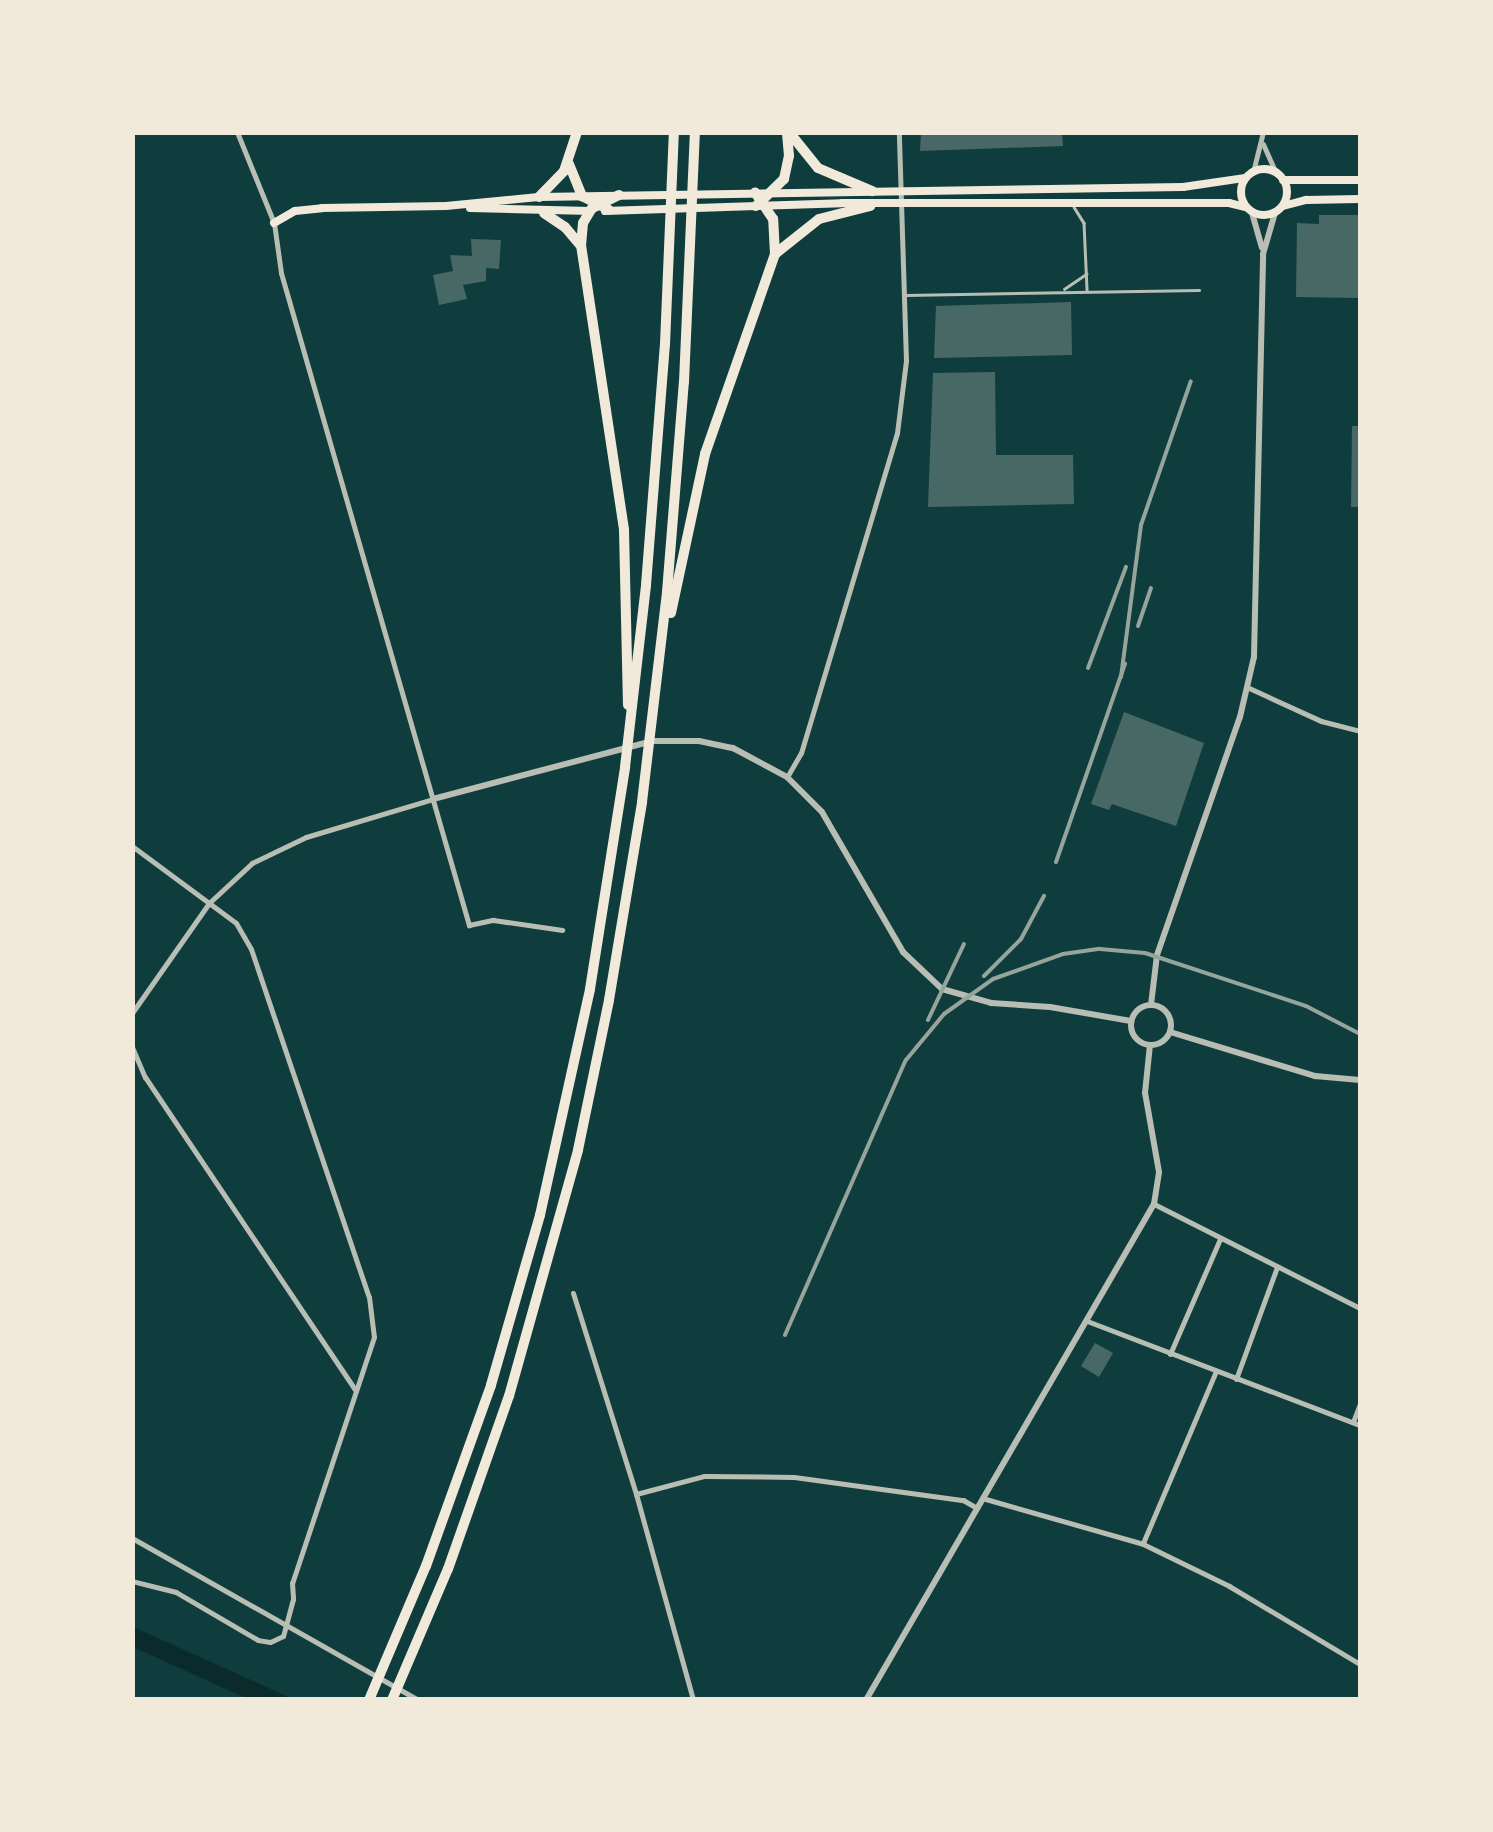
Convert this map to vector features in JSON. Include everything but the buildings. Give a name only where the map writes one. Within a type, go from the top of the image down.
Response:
[{"type":"highway","points":[[539,197],[568,163],[577,132]]},
{"type":"highway","points":[[369,1700],[447,1511],[526,1267],[590,989],[628,751],[656,470],[674,132]]},
{"type":"highway","points":[[658,678],[684,382],[695,132]]},
{"type":"highway","points":[[392,1700],[480,1480],[561,1216],[613,980],[658,678],[698,479],[775,254],[776,233],[760,201],[775,192],[789,164],[788,132]]},
{"type":"highway","points":[[788,132],[805,157],[824,172],[872,191]]},
{"type":"highway","points":[[568,163],[582,196],[592,208],[609,210]]},
{"type":"highway","points":[[580,245],[592,208],[620,195]]},
{"type":"highway","points":[[775,254],[820,219],[870,206]]},
{"type":"highway","points":[[544,213],[566,226],[580,245],[588,288],[626,541],[628,751]]},
{"type":"main road","points":[[1248,210],[1240,192],[1249,175]]},
{"type":"main road","points":[[775,192],[1198,186],[1249,175],[1360,180]]},
{"type":"main road","points":[[1279,209],[1287,193],[1280,176]]},
{"type":"main road","points":[[274,222],[295,211],[322,208],[446,206],[539,197],[620,195],[724,193],[760,201],[870,206],[1229,203],[1248,210],[1279,209],[1306,200],[1360,199]]},
{"type":"main road","points":[[609,210],[724,208],[760,201]]},
{"type":"main road","points":[[446,206],[544,213],[592,208]]},
{"type":"street","points":[[241,132],[260,196],[274,222],[281,273],[469,924],[493,920],[562,930]]},
{"type":"street","points":[[787,777],[801,753],[897,433],[906,361],[898,132]]},
{"type":"street","points":[[1249,175],[1263,143],[1263,132]]},
{"type":"street","points":[[1263,143],[1280,176]]},
{"type":"street","points":[[1152,1005],[1157,955],[1248,688],[1256,632],[1263,254],[1279,209]]},
{"type":"street","points":[[1248,210],[1263,254]]},
{"type":"street","points":[[1248,688],[1321,720],[1360,730]]},
{"type":"street","points":[[132,1013],[209,903],[252,863],[283,847],[434,798],[581,757],[652,741],[699,741],[756,758],[787,777],[822,812],[900,947],[932,982],[968,999],[1131,1021]]},
{"type":"street","points":[[132,846],[236,923],[251,949],[369,1296],[374,1338],[292,1583],[293,1599],[283,1636],[270,1642],[258,1640],[176,1592],[132,1581]]},
{"type":"street","points":[[1152,1005],[1168,1013],[1170,1032],[1160,1043],[1150,1045],[1138,1040],[1131,1021],[1140,1008],[1152,1005]]},
{"type":"street","points":[[1170,1032],[1315,1076],[1360,1080]]},
{"type":"street","points":[[866,1700],[1154,1204],[1159,1172],[1145,1094],[1150,1045]]},
{"type":"street","points":[[132,1048],[145,1077],[356,1391]]},
{"type":"street","points":[[1154,1204],[1360,1308]]},
{"type":"street","points":[[1170,1354],[1220,1239]]},
{"type":"street","points":[[1236,1379],[1278,1267]]},
{"type":"street","points":[[574,1293],[636,1494],[693,1700]]},
{"type":"street","points":[[1087,1321],[1357,1424],[1360,1404]]},
{"type":"street","points":[[1143,1544],[1216,1371]]},
{"type":"street","points":[[636,1494],[704,1476],[794,1477],[963,1500],[976,1508]]},
{"type":"street","points":[[982,1498],[1143,1544],[1229,1586],[1360,1664]]},
{"type":"street","points":[[132,1538],[418,1700]]},
{"type":"lane","points":[[1069,203],[1084,223],[1087,292]]},
{"type":"lane","points":[[1059,292],[1087,273]]},
{"type":"lane","points":[[906,295],[1199,290]]},
{"type":"water","points":[[133,1627],[292,1699],[248,1699],[133,1647]]},
{"type":"railway","points":[[1121,677],[1141,525],[1191,381]]},
{"type":"railway","points":[[1088,668],[1126,567]]},
{"type":"railway","points":[[1138,626],[1151,588]]},
{"type":"railway","points":[[1056,862],[1125,664]]},
{"type":"railway","points":[[984,976],[1021,939],[1044,896]]},
{"type":"railway","points":[[928,1020],[964,944]]},
{"type":"railway","points":[[785,1335],[906,1060],[944,1014],[993,979],[1063,954],[1100,949],[1145,953],[1306,1006],[1360,1034]]}]
